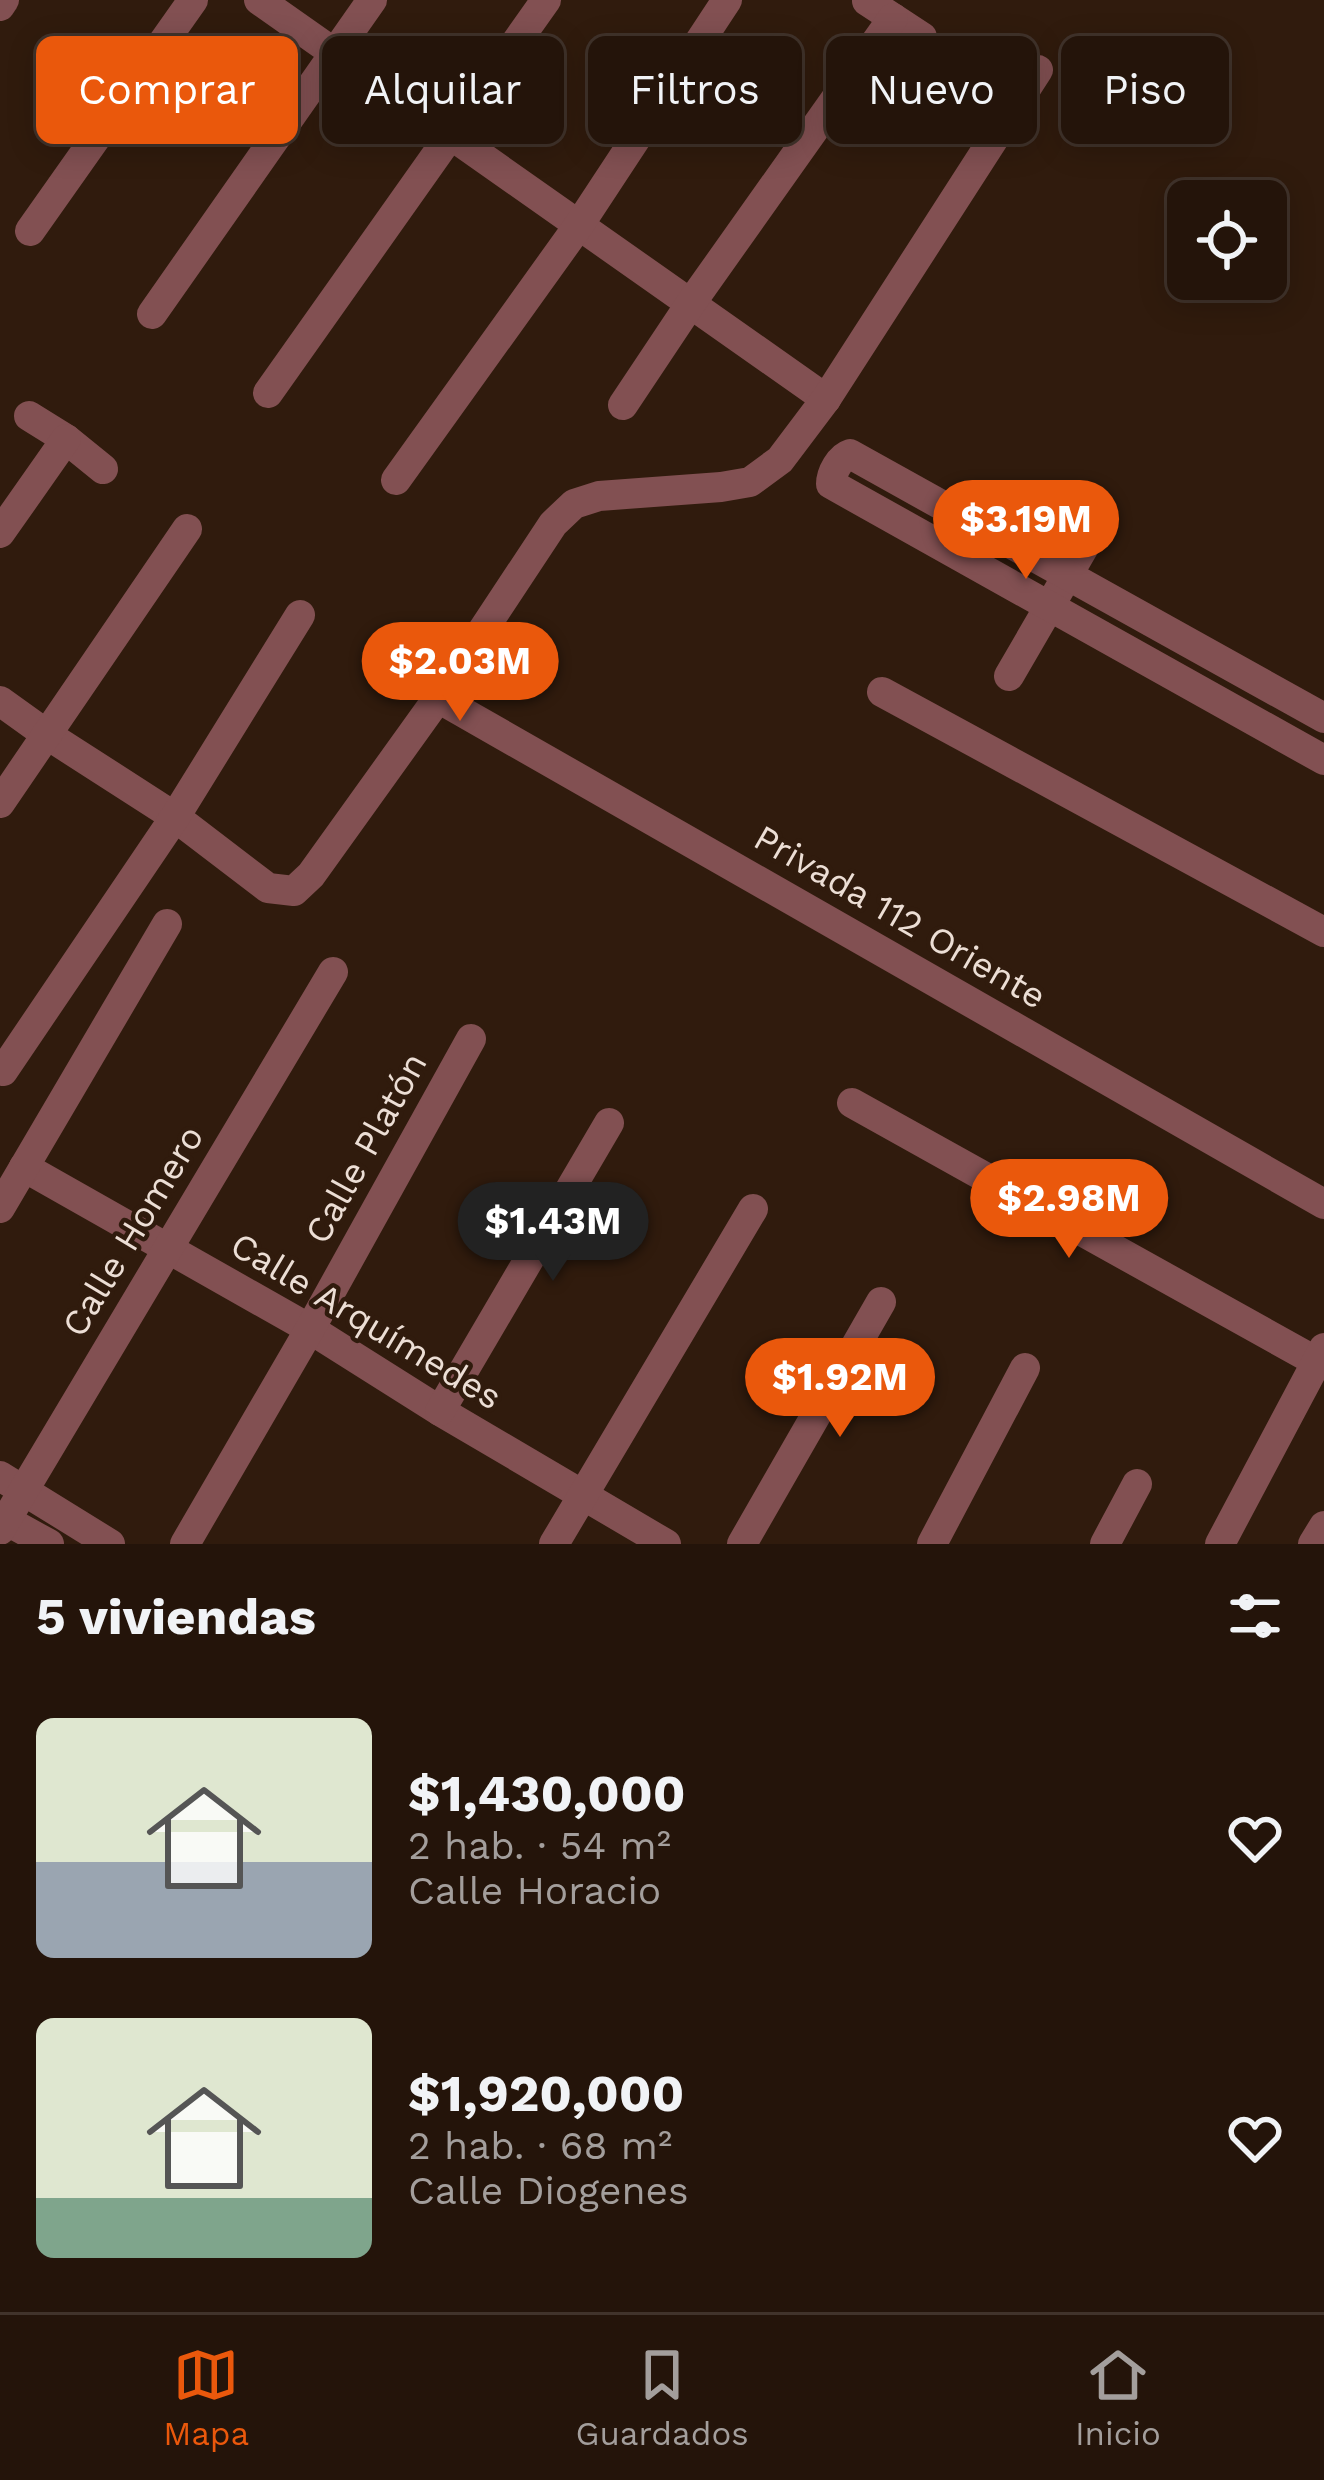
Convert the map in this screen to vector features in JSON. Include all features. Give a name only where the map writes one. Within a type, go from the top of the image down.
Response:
[{"type":"street","points":[[30,231],[193,0]]},
{"type":"street","points":[[260,0],[322,46]]},
{"type":"street","points":[[347,36],[372,0]]},
{"type":"street","points":[[520,36],[546,0]]},
{"type":"street","points":[[396,480],[579,225],[728,0]]},
{"type":"street","points":[[867,1],[920,36]]},
{"type":"street","points":[[623,405],[893,18]]},
{"type":"street","points":[[0,701],[175,817],[268,888],[294,891],[438,698],[553,524],[574,504],[599,496],[751,482],[780,460],[826,399],[1038,70]]},
{"type":"street","points":[[152,314],[322,72]]},
{"type":"street","points":[[268,393],[444,144]]},
{"type":"street","points":[[465,144],[826,399]]},
{"type":"street","points":[[29,416],[103,469]]},
{"type":"street","points":[[0,532],[65,440]]},
{"type":"street","points":[[1324,718],[850,454],[831,477],[831,484],[1324,760]]},
{"type":"street","points":[[1010,676],[1099,521]]},
{"type":"street","points":[[0,803],[187,529]]},
{"type":"street","points":[[3,1071],[175,817],[300,615]]},
{"type":"street","points":[[1179,678],[1194,646]]},
{"type":"street","points":[[882,692],[1324,932]]},
{"type":"street","name":"Privada 112 Oriente","points":[[438,698],[1324,1204]]},
{"type":"street","points":[[0,1208],[167,924]]},
{"type":"street","name":"Calle Homero","points":[[2,1522],[12,1483],[167,1249],[333,971]]},
{"type":"street","name":"Calle Platón","points":[[184,1544],[471,1039]]},
{"type":"street","points":[[852,1103],[1320,1355],[1220,1544]]},
{"type":"street","points":[[440,1411],[609,1123]]},
{"type":"street","name":"Calle Arquímedes","points":[[25,1167],[310,1329],[666,1544]]},
{"type":"street","points":[[554,1544],[753,1209]]},
{"type":"street","points":[[742,1544],[881,1302]]},
{"type":"street","points":[[932,1544],[1025,1368]]},
{"type":"street","points":[[12,1483],[110,1544]]},
{"type":"street","points":[[1106,1544],[1137,1484]]},
{"type":"street","points":[[2,1522],[49,1544]]},
{"type":"street","points":[[1312,1544],[1324,1526]]}]
